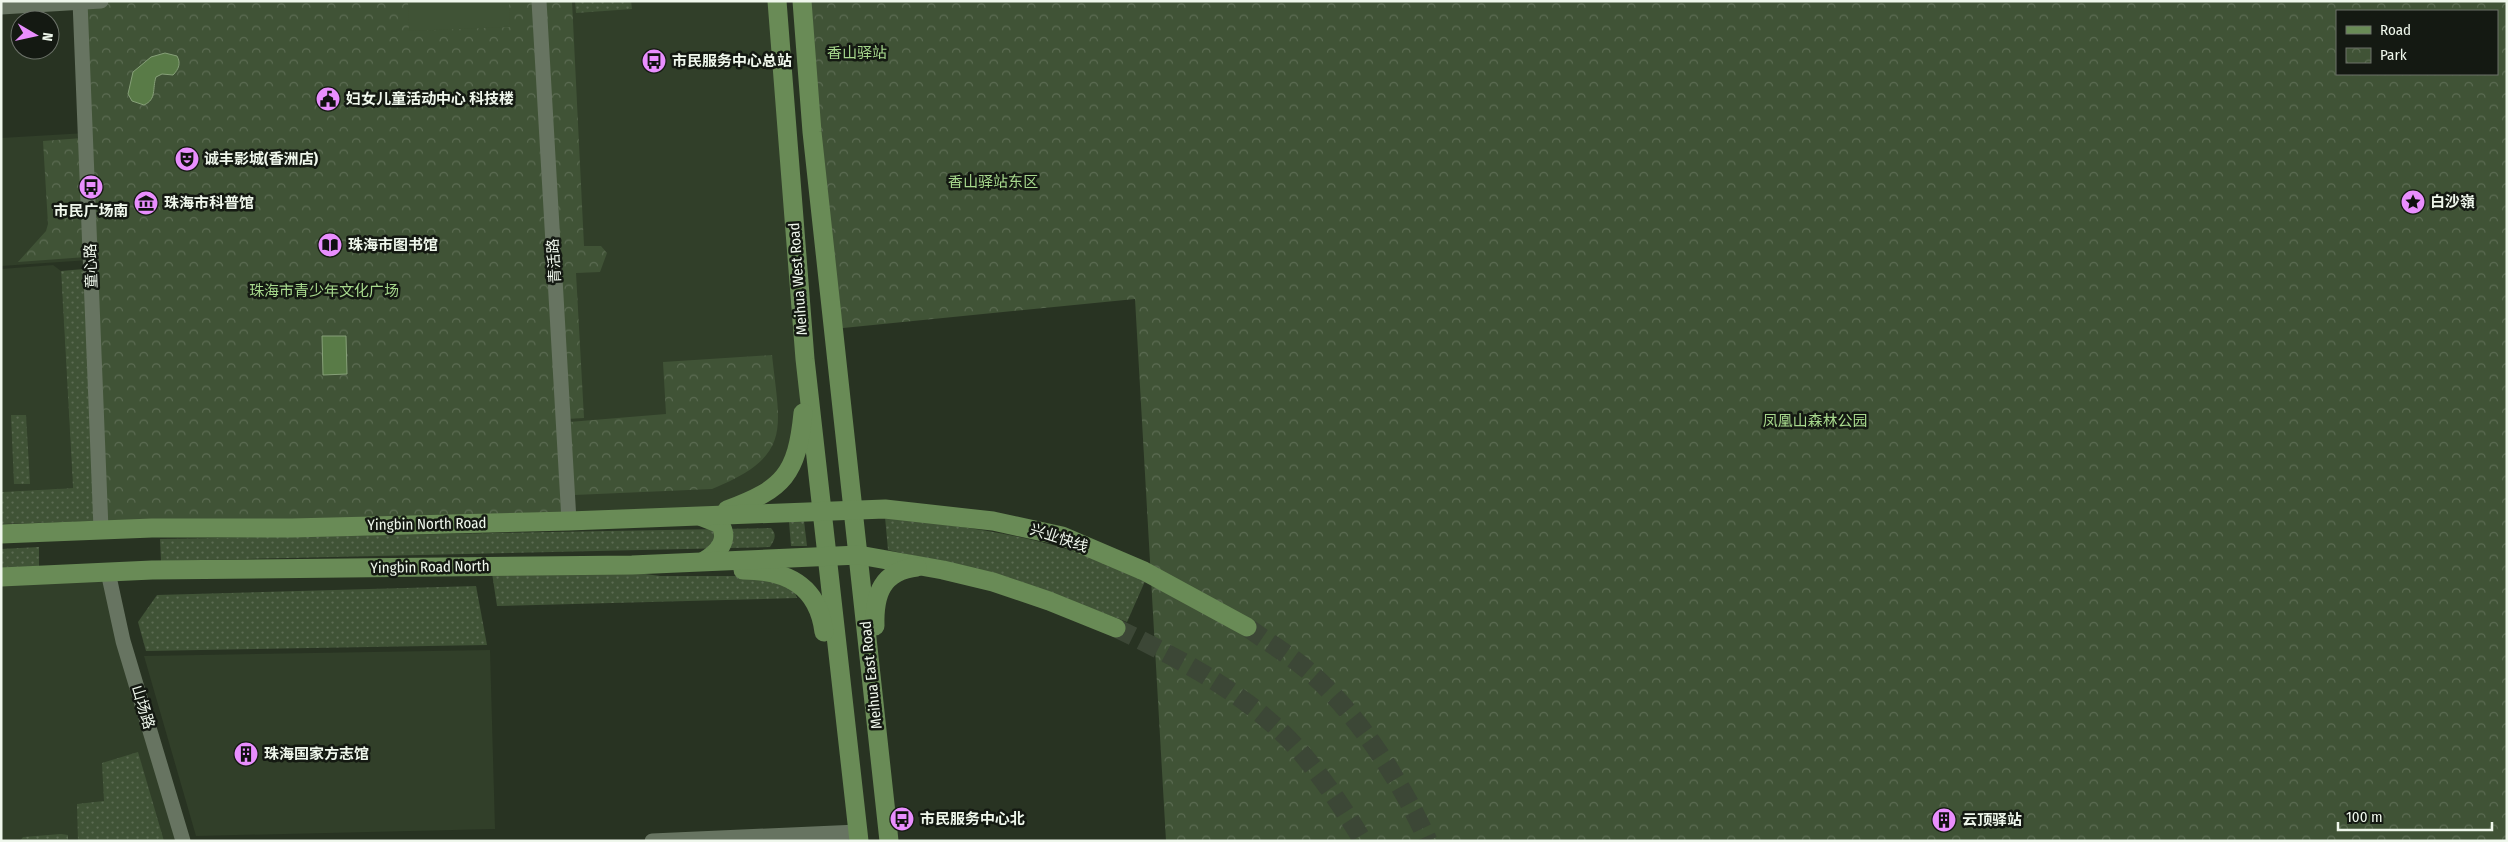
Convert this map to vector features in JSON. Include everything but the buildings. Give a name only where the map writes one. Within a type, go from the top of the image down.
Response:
[{"type":"main road","name":"Meihua West Road","points":[[776,1],[805,359],[826,555]]},
{"type":"main road","name":"Meihua West Road","points":[[802,1],[812,132],[853,510]]},
{"type":"main road","points":[[704,516],[759,498],[784,478],[794,459],[800,439],[805,359]]},
{"type":"main road","name":"Yingbin North Road","points":[[1,534],[101,530],[292,528],[569,521],[853,510]]},
{"type":"main road","name":"Meihua East Road","points":[[853,510],[888,841]]},
{"type":"main road","name":"兴业快线","points":[[853,510],[885,510],[952,515],[1011,524],[1062,536],[1144,571],[1247,626]]},
{"type":"main road","points":[[704,516],[720,524],[724,533],[722,546],[717,552],[704,560]]},
{"type":"main road","name":"Meihua East Road","points":[[826,555],[858,837]]},
{"type":"main road","points":[[859,555],[925,566],[1015,588],[1116,628]]},
{"type":"main road","name":"Yingbin Road North","points":[[1,577],[108,572],[632,565],[704,560],[859,555]]},
{"type":"main road","points":[[632,565],[663,569],[765,571],[786,576],[803,587],[816,604],[821,616],[836,732],[853,786]]},
{"type":"main road","points":[[882,774],[885,717],[876,630],[876,599],[886,579],[893,574],[908,568],[925,566]]},
{"type":"street","points":[[1,7],[101,1]]},
{"type":"street","name":"青活路","points":[[539,1],[569,521]]},
{"type":"street","name":"童心路","points":[[81,2],[101,530]]},
{"type":"street","name":"山场路","points":[[108,572],[123,641],[183,841]]},
{"type":"street","points":[[652,841],[858,837]]},
{"type":"shaded area","points":[[539,1],[776,1],[803,411],[791,465],[712,515],[570,521]]},
{"type":"shaded area","points":[[165,53],[177,56],[179,66],[177,70],[173,75],[162,74],[156,77],[152,97],[148,103],[144,105],[132,101],[128,94],[133,72],[151,57]]},
{"type":"shaded area","points":[[86,133],[90,260],[1,266],[1,138]]},
{"type":"shaded area","points":[[53,265],[61,271],[73,488],[1,492],[1,269]]},
{"type":"shaded area","points":[[322,336],[346,336],[347,374],[323,375]]},
{"type":"shaded area","points":[[105,575],[180,841],[1,841],[1,581]]},
{"type":"shaded area","points":[[490,650],[495,829],[196,836],[144,656]]},
{"type":"green space","name":"珠海市青少年文化广场","points":[[106,1],[539,1],[569,521],[101,529],[81,3]]},
{"type":"green space","points":[[408,1],[509,1],[510,27],[409,31]]},
{"type":"green space","points":[[542,1],[572,1],[584,246],[601,246],[607,253],[600,272],[576,273],[584,418],[566,419]]},
{"type":"green space","points":[[575,1],[631,1],[632,9],[576,13]]},
{"type":"green space","name":"凤凰山森林公园","points":[[802,1],[2507,1],[2507,841],[1166,841],[1135,299],[833,329]]},
{"type":"green space","points":[[82,138],[86,257],[18,262],[46,231],[48,224],[43,141]]},
{"type":"green space","points":[[84,269],[96,521],[1,524],[1,492],[73,488],[61,271]]},
{"type":"green space","points":[[772,355],[778,422],[775,438],[769,452],[757,465],[738,477],[712,489],[574,495],[569,422],[666,414],[663,362]]},
{"type":"green space","points":[[11,415],[26,415],[30,484],[14,484]]},
{"type":"green space","points":[[885,517],[1022,537],[1081,554],[1146,579],[1127,622],[1009,581],[949,564],[888,550]]},
{"type":"green space","points":[[804,521],[807,546],[791,546],[789,522]]},
{"type":"green space","points":[[771,528],[775,537],[770,547],[161,561],[160,539]]},
{"type":"green space","points":[[39,547],[39,567],[1,568],[1,549]]},
{"type":"green space","points":[[631,572],[660,576],[769,576],[793,587],[797,598],[497,606],[492,573]]},
{"type":"green space","points":[[476,586],[487,645],[146,651],[138,622],[157,595]]},
{"type":"green space","points":[[138,752],[164,841],[78,841],[77,804],[104,801],[102,763]]},
{"type":"green space","points":[[68,835],[68,841],[20,841],[23,837]]},
{"type":"tunnel","points":[[1247,627],[1306,669],[1325,686],[1360,726],[1405,795],[1428,841]]},
{"type":"tunnel","points":[[1116,628],[1192,667],[1217,682],[1263,716],[1304,756],[1335,797],[1363,841]]},
{"type":"place","name":"市民服务中心总站","points":[[654,61]]},
{"type":"place","name":"妇女儿童活动中心 科技楼","points":[[328,99]]},
{"type":"place","name":"诚丰影城(香洲店)","points":[[187,159]]},
{"type":"place","name":"市民广场南","points":[[91,187]]},
{"type":"place","name":"白沙嶺","points":[[2413,202]]},
{"type":"place","name":"珠海市科普馆","points":[[146,203]]},
{"type":"place","name":"珠海市图书馆","points":[[330,245]]},
{"type":"place","name":"珠海国家方志馆","points":[[246,754]]},
{"type":"place","name":"市民服务中心北","points":[[902,819]]},
{"type":"place","name":"云顶驿站","points":[[1944,820]]},
{"type":"park label","name":"香山驿站","points":[[857,53]]},
{"type":"park label","name":"香山驿站东区","points":[[993,182]]}]
